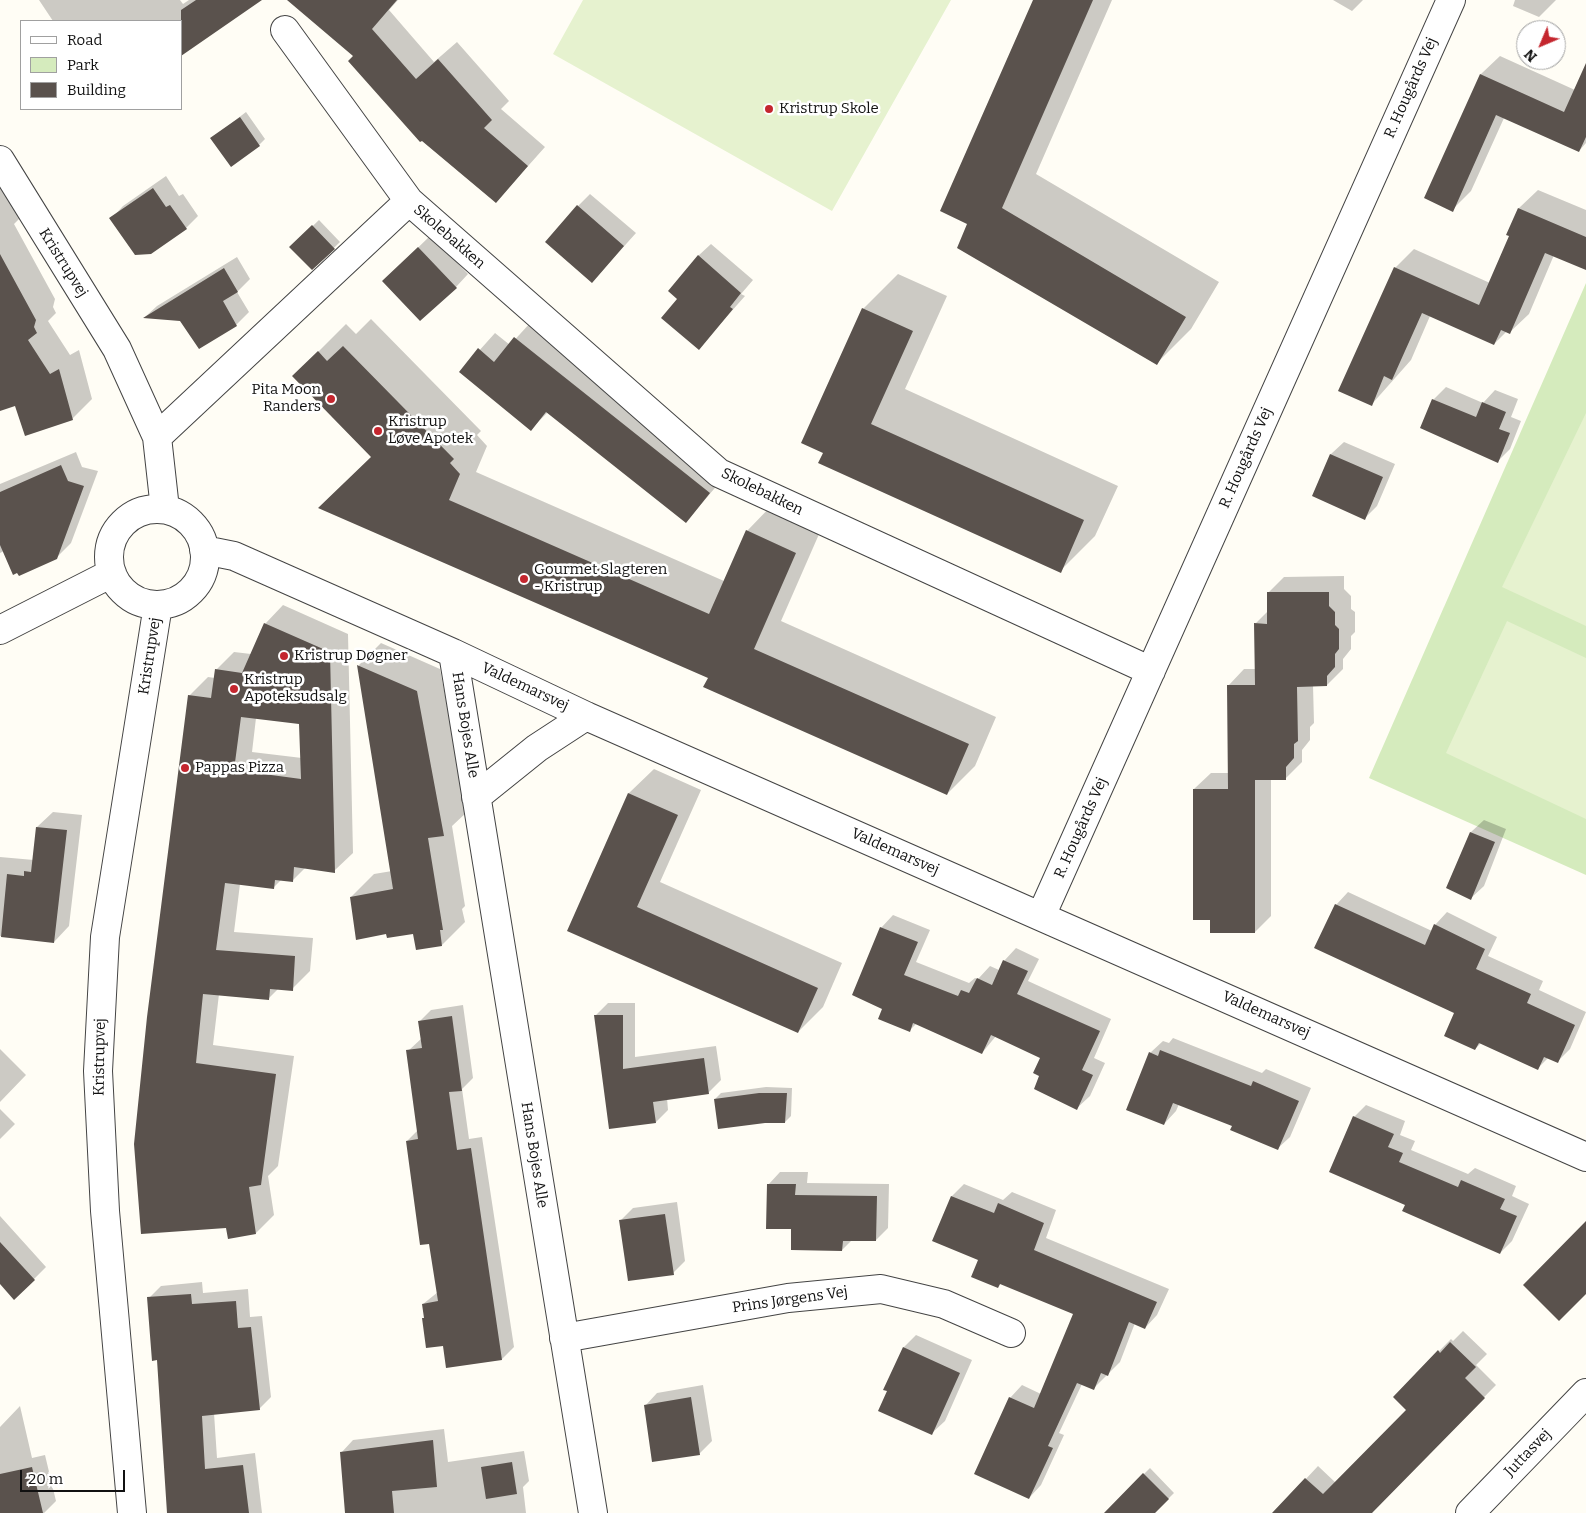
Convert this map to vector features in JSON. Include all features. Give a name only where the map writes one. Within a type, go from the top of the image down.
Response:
[{"type":"street","name":"R. Hougårds Vej","points":[[1041,916],[1451,0]]},
{"type":"street","name":"Skolebakken","points":[[284,30],[409,201],[719,473],[1150,671]]},
{"type":"street","name":"Kristrupvej","points":[[0,160],[117,349],[156,437],[165,509]]},
{"type":"street","name":"Skolebakken","points":[[156,437],[409,201]]},
{"type":"street","points":[[151,509],[165,509],[180,514],[191,523],[200,536],[204,550],[205,563],[201,576],[194,588],[172,602],[158,605],[144,603],[130,596],[120,586],[112,573],[109,560],[110,545],[116,532],[125,521],[137,513],[151,509]]},
{"type":"street","name":"Valdemarsvej","points":[[204,550],[234,556],[586,716],[1586,1157]]},
{"type":"street","points":[[0,630],[112,573]]},
{"type":"street","name":"Kristrupvej","points":[[132,1513],[105,1211],[98,1071],[105,937],[158,605]]},
{"type":"street","name":"Hans Bojes Alle","points":[[453,654],[593,1513]]},
{"type":"street","name":"Hans Bojes Alle","points":[[476,797],[537,748],[586,716]]},
{"type":"street","name":"Prins Jørgens Vej","points":[[564,1338],[788,1298],[881,1289],[944,1304],[1010,1333]]},
{"type":"street","name":"Juttasvej","points":[[1470,1513],[1586,1393]]},
{"type":"green space","name":"Kristrup Skole","points":[[583,0],[951,0],[832,211],[553,54]]},
{"type":"green space","points":[[1586,283],[1586,875],[1369,778]]},
{"type":"green space","points":[[1586,413],[1586,626],[1502,587]]},
{"type":"green space","points":[[1507,621],[1586,658],[1586,819],[1446,753]]},
{"type":"building","points":[[196,0],[262,0],[182,55],[181,10]]},
{"type":"building","points":[[287,0],[397,0],[372,29],[416,79],[438,59],[492,120],[484,128],[528,166],[496,203],[422,141],[420,142],[348,61],[353,56]]},
{"type":"building","points":[[1033,0],[1093,0],[1002,208],[1186,317],[1157,365],[957,248],[967,224],[940,211]]},
{"type":"building","points":[[1586,63],[1586,137],[1579,152],[1496,115],[1453,212],[1424,198],[1480,74],[1564,112]]},
{"type":"building","points":[[240,117],[260,146],[231,167],[210,138]]},
{"type":"building","points":[[153,188],[166,207],[170,205],[187,229],[151,254],[135,255],[109,218]]},
{"type":"building","points":[[577,205],[624,246],[592,283],[545,242]]},
{"type":"building","points":[[1518,208],[1586,237],[1586,270],[1545,253],[1510,334],[1501,330],[1494,345],[1422,313],[1392,380],[1384,376],[1372,406],[1338,391],[1394,267],[1479,305],[1509,236],[1506,235]]},
{"type":"building","points":[[312,225],[335,249],[312,270],[289,247]]},
{"type":"building","points":[[418,247],[457,288],[420,321],[382,281]]},
{"type":"building","points":[[0,254],[36,320],[34,327],[37,333],[28,340],[50,374],[59,369],[73,420],[25,436],[15,406],[0,411]]},
{"type":"building","points":[[698,255],[741,293],[730,307],[733,309],[699,350],[661,318],[677,299],[668,291]]},
{"type":"building","points":[[224,268],[238,292],[223,301],[237,326],[199,349],[180,321],[143,318]]},
{"type":"building","points":[[862,308],[913,331],[871,424],[1084,520],[1061,573],[818,463],[823,453],[801,443]]},
{"type":"building","points":[[514,337],[710,493],[686,523],[546,412],[531,431],[459,372],[478,348],[494,362]]},
{"type":"building","points":[[343,346],[454,459],[450,463],[460,474],[449,500],[709,614],[746,530],[796,553],[754,649],[969,744],[947,795],[703,687],[708,678],[318,508],[371,457],[292,376],[318,351],[327,361]]},
{"type":"building","points":[[1432,399],[1476,417],[1482,402],[1506,412],[1499,429],[1510,433],[1498,463],[1420,428]]},
{"type":"building","points":[[1330,454],[1383,477],[1365,520],[1312,496]]},
{"type":"building","points":[[61,465],[68,481],[84,486],[57,559],[19,576],[17,573],[13,575],[0,545],[0,492]]},
{"type":"building","points":[[1267,592],[1329,592],[1329,606],[1335,612],[1335,625],[1339,629],[1339,649],[1335,654],[1335,667],[1327,676],[1327,686],[1297,687],[1298,741],[1294,744],[1294,758],[1286,767],[1286,780],[1255,780],[1255,933],[1210,933],[1210,920],[1193,920],[1193,789],[1228,789],[1227,685],[1255,685],[1254,623],[1267,624]]},
{"type":"building","points":[[264,623],[330,652],[335,873],[294,867],[293,882],[275,880],[274,889],[225,883],[216,950],[295,956],[293,991],[270,989],[269,1000],[203,994],[196,1063],[276,1074],[261,1185],[249,1187],[256,1234],[228,1239],[226,1228],[141,1234],[134,1144],[147,1017],[188,695],[211,698],[215,669],[242,673]],"holes":[[[241,717],[299,724],[301,779],[234,770]]]},
{"type":"building","points":[[357,665],[417,691],[444,836],[428,838],[443,930],[440,930],[442,946],[416,950],[413,934],[387,938],[386,934],[356,940],[350,897],[393,889]]},
{"type":"building","points":[[628,793],[678,815],[637,907],[818,988],[798,1033],[567,931]]},
{"type":"building","points":[[36,827],[67,830],[54,943],[1,937],[7,874],[24,876],[24,871],[31,872]]},
{"type":"building","points":[[1470,832],[1495,842],[1471,900],[1446,888]]},
{"type":"building","points":[[1335,904],[1425,945],[1434,924],[1485,949],[1476,969],[1531,994],[1527,1003],[1575,1025],[1558,1063],[1544,1057],[1538,1070],[1479,1043],[1475,1050],[1444,1036],[1454,1013],[1314,948]]},
{"type":"building","points":[[880,927],[918,942],[904,975],[958,996],[961,990],[969,993],[977,978],[992,985],[1003,960],[1028,971],[1017,994],[1100,1031],[1082,1070],[1093,1075],[1077,1110],[1034,1089],[1039,1076],[1033,1073],[1040,1058],[991,1035],[982,1054],[913,1023],[910,1032],[878,1019],[882,1009],[852,995]]},
{"type":"building","points":[[594,1015],[623,1015],[623,1069],[704,1058],[709,1094],[653,1102],[656,1123],[609,1129]]},
{"type":"building","points":[[452,1016],[462,1091],[449,1092],[457,1150],[471,1148],[502,1360],[446,1368],[443,1346],[426,1348],[422,1318],[424,1318],[422,1304],[438,1301],[429,1244],[420,1245],[406,1141],[418,1139],[406,1050],[422,1048],[418,1021]]},
{"type":"building","points":[[1160,1050],[1251,1086],[1253,1081],[1299,1101],[1278,1150],[1230,1130],[1232,1126],[1173,1103],[1164,1125],[1126,1110],[1149,1052],[1158,1056]]},
{"type":"building","points":[[759,1093],[787,1093],[785,1123],[765,1123],[718,1129],[714,1099]]},
{"type":"building","points":[[1353,1116],[1394,1134],[1388,1147],[1403,1153],[1399,1162],[1458,1187],[1461,1180],[1505,1199],[1500,1209],[1517,1216],[1500,1254],[1402,1211],[1405,1205],[1329,1172]]},
{"type":"building","points":[[767,1184],[796,1184],[795,1195],[877,1196],[876,1241],[843,1241],[842,1251],[791,1250],[791,1229],[766,1229]]},
{"type":"building","points":[[951,1196],[994,1213],[998,1203],[1044,1223],[1034,1250],[1157,1302],[1145,1329],[1129,1322],[1108,1376],[1101,1373],[1094,1390],[1077,1383],[1048,1446],[1053,1448],[1029,1499],[974,1474],[1009,1397],[1034,1408],[1073,1314],[1000,1284],[998,1288],[971,1277],[978,1260],[932,1241]]},
{"type":"building","points":[[665,1214],[674,1275],[628,1281],[619,1220]]},
{"type":"building","points":[[1586,1221],[1586,1294],[1559,1321],[1523,1285]]},
{"type":"building","points":[[0,1242],[35,1280],[14,1300],[0,1284]]},
{"type":"building","points":[[191,1294],[192,1304],[236,1301],[238,1328],[251,1327],[260,1410],[202,1416],[205,1469],[243,1465],[249,1513],[167,1513],[157,1360],[152,1361],[147,1297]]},
{"type":"building","points":[[1450,1342],[1476,1367],[1465,1378],[1485,1398],[1372,1513],[1272,1513],[1305,1478],[1323,1494],[1406,1410],[1393,1397],[1438,1350],[1440,1353]]},
{"type":"building","points":[[903,1347],[960,1373],[932,1435],[878,1411],[887,1391],[883,1390]]},
{"type":"building","points":[[691,1397],[700,1455],[652,1462],[644,1405]]},
{"type":"building","points":[[433,1440],[437,1487],[392,1491],[394,1513],[345,1513],[340,1452]]},
{"type":"building","points":[[512,1462],[517,1494],[486,1499],[481,1467]]},
{"type":"building","points":[[32,1467],[43,1513],[0,1513],[0,1474]]},
{"type":"building","points":[[1143,1473],[1169,1499],[1155,1513],[1104,1513]]},
{"type":"place","name":"Kristrup Skole","points":[[769,109]]},
{"type":"place","name":"Pita Moon Randers","points":[[331,399]]},
{"type":"place","name":"Kristrup Løve Apotek","points":[[378,431]]},
{"type":"place","name":"Gourmet Slagteren - Kristrup","points":[[524,579]]},
{"type":"place","name":"Kristrup Døgner","points":[[284,656]]},
{"type":"place","name":"Kristrup Apoteksudsalg","points":[[234,689]]},
{"type":"place","name":"Pappas Pizza","points":[[185,768]]}]
